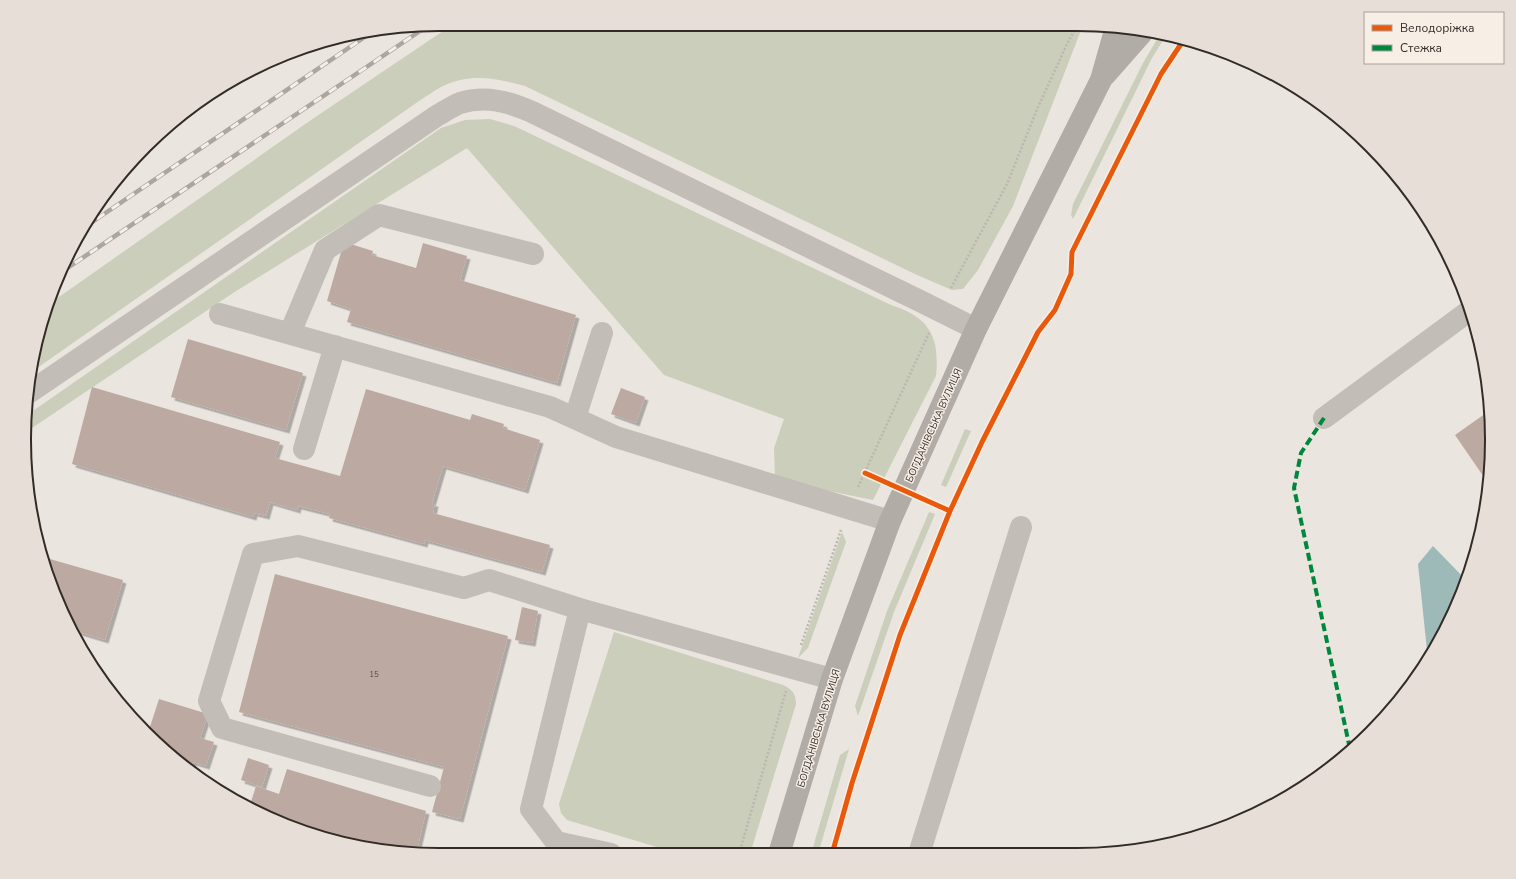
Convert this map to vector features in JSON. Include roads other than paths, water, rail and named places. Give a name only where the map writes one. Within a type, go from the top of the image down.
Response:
[{"type":"main road","name":"БОГДАНІВСЬКА ВУЛИЦЯ","points":[[781,848],[832,679],[890,521],[976,329],[1101,80],[1114,33]]},
{"type":"main road","name":"БОГДАНІВСЬКА ВУЛИЦЯ","points":[[1101,80],[1139,36]]},
{"type":"lane","points":[[34,389],[438,115],[460,103],[484,99],[509,102],[532,112],[940,310],[976,329]]},
{"type":"lane","points":[[290,333],[325,250],[379,215],[533,254]]},
{"type":"lane","points":[[220,314],[550,407],[616,437],[849,507],[890,521]]},
{"type":"lane","points":[[1324,418],[1465,315]]},
{"type":"lane","points":[[575,418],[602,333]]},
{"type":"lane","points":[[304,449],[335,346]]},
{"type":"lane","points":[[921,848],[1021,527]]},
{"type":"lane","points":[[430,786],[222,728],[209,701],[253,554],[298,546],[464,588],[489,580],[580,609],[832,679]]},
{"type":"lane","points":[[580,609],[531,809],[556,842],[584,848]]},
{"type":"water","points":[[1433,546],[1461,575],[1443,620],[1427,649],[1418,564]]},
{"type":"railway","points":[[70,267],[419,32]]},
{"type":"railway","points":[[96,220],[362,39]]}]
